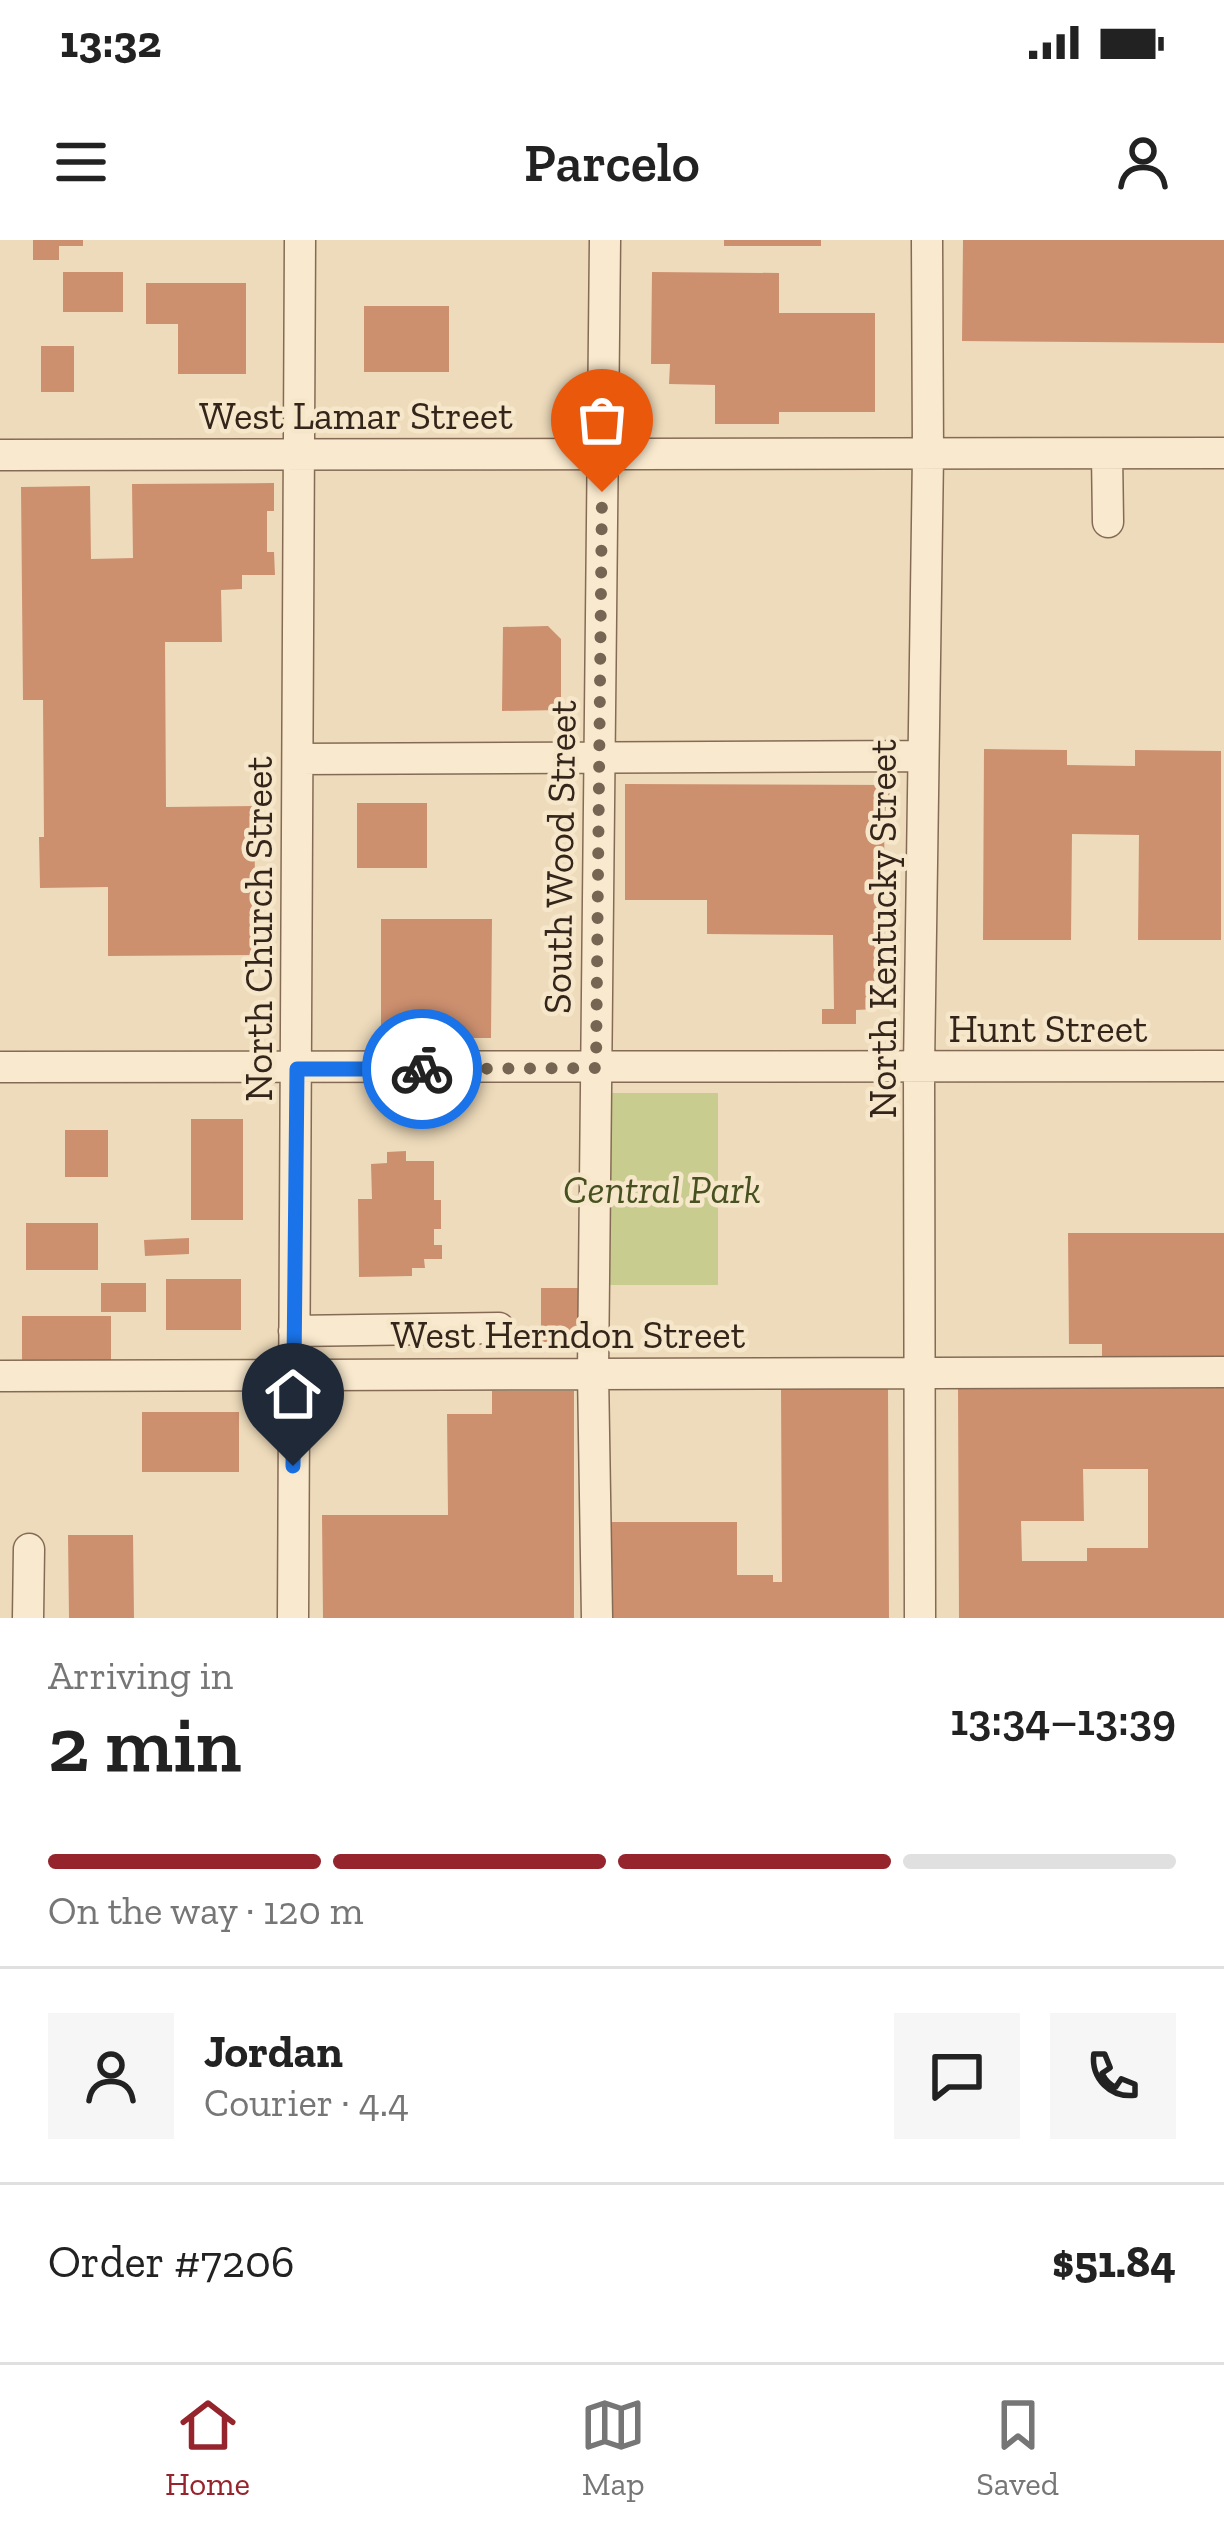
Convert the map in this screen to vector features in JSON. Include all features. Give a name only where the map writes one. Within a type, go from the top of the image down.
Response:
[{"type":"street","name":"North Church Street","points":[[293,1618],[300,240]]},
{"type":"street","name":"South Wood Street","points":[[597,1618],[593,1372],[605,240]]},
{"type":"street","name":"North Kentucky Street","points":[[920,1618],[919,1067],[927,240]]},
{"type":"street","name":"West Lamar Street","points":[[0,455],[1224,453]]},
{"type":"street","points":[[1107,454],[1108,522]]},
{"type":"street","points":[[298,759],[922,756]]},
{"type":"street","name":"Hunt Street","points":[[0,1067],[1224,1066]]},
{"type":"street","points":[[294,1331],[499,1328]]},
{"type":"street","name":"West Herndon Street","points":[[0,1376],[1224,1372]]},
{"type":"street","points":[[19,1600],[29,1549]]},
{"type":"green space","name":"Central Park","points":[[606,1093],[718,1093],[718,1285],[606,1285]]},
{"type":"building","points":[[33,240],[83,240],[83,246],[59,246],[59,260],[33,260]]},
{"type":"building","points":[[724,240],[821,240],[821,246],[724,246]]},
{"type":"building","points":[[963,240],[1224,240],[1224,343],[962,341]]},
{"type":"building","points":[[63,272],[123,272],[123,312],[63,312]]},
{"type":"building","points":[[652,272],[779,273],[779,313],[875,313],[875,412],[779,412],[779,424],[715,424],[715,385],[669,384],[670,364],[651,364]]},
{"type":"building","points":[[146,283],[246,283],[246,374],[178,374],[178,324],[146,324]]},
{"type":"building","points":[[364,306],[449,306],[449,372],[364,372]]},
{"type":"building","points":[[41,346],[74,346],[74,392],[41,392]]},
{"type":"building","points":[[274,483],[274,511],[267,511],[267,552],[274,552],[275,575],[242,575],[242,589],[221,590],[222,642],[165,642],[166,807],[254,806],[256,955],[108,956],[108,887],[40,888],[43,700],[23,700],[21,487],[90,486],[91,559],[133,558],[132,484]]},
{"type":"building","points":[[548,626],[561,639],[561,710],[502,711],[503,627]]},
{"type":"building","points":[[984,749],[1067,750],[1067,765],[1135,766],[1135,750],[1221,751],[1221,940],[1138,940],[1139,835],[1072,834],[1071,940],[983,940]]},
{"type":"building","points":[[625,784],[894,785],[894,814],[884,814],[885,935],[876,935],[876,1009],[856,1010],[856,1024],[822,1024],[822,1009],[834,1009],[833,935],[707,934],[707,900],[625,900]]},
{"type":"building","points":[[357,803],[427,803],[427,868],[357,868]]},
{"type":"building","points":[[381,919],[492,919],[491,1038],[381,1038]]},
{"type":"building","points":[[191,1119],[243,1119],[243,1220],[191,1220]]},
{"type":"building","points":[[65,1130],[108,1130],[108,1177],[65,1177]]},
{"type":"building","points":[[406,1151],[406,1161],[434,1161],[434,1200],[441,1200],[441,1229],[434,1229],[434,1245],[442,1245],[442,1259],[424,1259],[425,1268],[412,1268],[412,1276],[359,1277],[358,1199],[372,1199],[371,1164],[387,1163],[387,1152]]},
{"type":"building","points":[[26,1223],[98,1223],[98,1270],[26,1270]]},
{"type":"building","points":[[1068,1233],[1224,1233],[1224,1360],[1102,1361],[1102,1344],[1069,1344]]},
{"type":"building","points":[[189,1238],[189,1254],[145,1256],[144,1240]]},
{"type":"building","points":[[166,1279],[241,1279],[241,1330],[166,1330]]},
{"type":"building","points":[[101,1283],[146,1283],[146,1312],[101,1312]]},
{"type":"building","points":[[541,1288],[582,1288],[582,1342],[541,1342]]},
{"type":"building","points":[[22,1316],[111,1316],[111,1368],[22,1368]]},
{"type":"building","points":[[1224,1385],[1224,1618],[959,1618],[958,1387]],"holes":[[[1083,1469],[1148,1469],[1148,1548],[1087,1548],[1087,1561],[1022,1561],[1021,1521],[1084,1521]]]},
{"type":"building","points":[[781,1389],[888,1389],[889,1618],[607,1618],[607,1522],[737,1522],[737,1575],[773,1575],[773,1582],[782,1582]]},
{"type":"building","points":[[492,1391],[574,1391],[574,1618],[323,1618],[322,1515],[448,1515],[447,1414],[492,1414]]},
{"type":"building","points":[[142,1412],[239,1412],[239,1472],[142,1472]]},
{"type":"building","points":[[68,1535],[133,1535],[134,1618],[69,1618]]},
{"type":"way so far","points":[[422,1069],[596,1068],[602,492]]},
{"type":"route","points":[[293,1466],[297,1069],[422,1069]]}]
